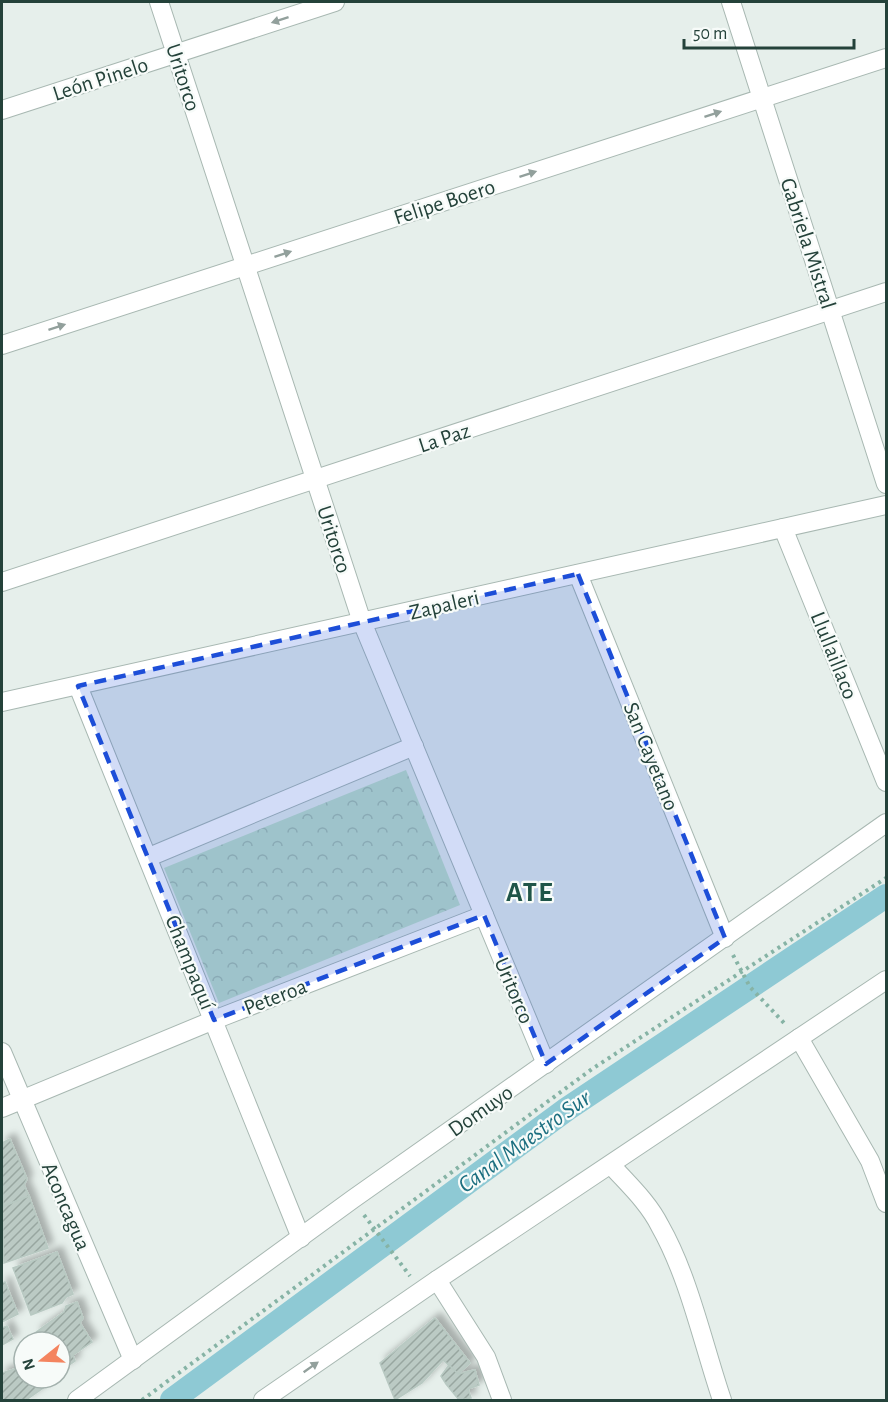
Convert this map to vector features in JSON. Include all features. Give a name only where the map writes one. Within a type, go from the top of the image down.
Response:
[{"type":"street","name":"Uritorco","points":[[159,2],[362,622],[546,1064]]},
{"type":"street","name":"León Pinelo","points":[[2,110],[335,2]]},
{"type":"street","name":"Gabriela Mistral","points":[[731,2],[886,484]]},
{"type":"street","name":"Felipe Boero","points":[[2,345],[886,58]]},
{"type":"street","name":"La Paz","points":[[2,582],[886,292]]},
{"type":"street","name":"Zapaleri","points":[[2,702],[886,505]]},
{"type":"street","name":"Llullaillaco","points":[[783,528],[886,782]]},
{"type":"street","name":"San Cayetano","points":[[579,574],[725,938]]},
{"type":"street","name":"Champaquí","points":[[78,686],[301,1238]]},
{"type":"street","points":[[148,857],[414,746]]},
{"type":"street","name":"Domuyo","points":[[77,1401],[301,1238],[886,823]]},
{"type":"street","name":"Peteroa","points":[[2,1108],[214,1020],[484,915]]},
{"type":"street","points":[[263,1401],[437,1280],[886,980]]},
{"type":"street","points":[[799,1038],[870,1161],[886,1203]]},
{"type":"street","name":"Aconcagua","points":[[2,1052],[133,1360]]},
{"type":"street","points":[[611,1165],[646,1203],[676,1260],[722,1401]]},
{"type":"street","points":[[437,1280],[486,1357],[502,1401]]},
{"type":"path","points":[[142,1401],[592,1070],[886,878]]},
{"type":"path","points":[[725,938],[750,987],[799,1038]]},
{"type":"path","points":[[375,1230],[396,1257]]},
{"type":"highlighted area","points":[[578,574],[725,938],[546,1064],[484,915],[214,1020],[78,686]]},
{"type":"green space","points":[[406,770],[460,905],[219,1003],[164,868]]},
{"type":"building","points":[[10,1139],[27,1179],[24,1185],[29,1196],[3,1206],[2,1143]]},
{"type":"building","points":[[29,1196],[48,1248],[4,1263],[2,1207]]},
{"type":"building","points":[[57,1252],[73,1294],[66,1297],[62,1303],[31,1315],[13,1268]]},
{"type":"building","points":[[5,1282],[18,1314],[2,1322],[2,1283]]},
{"type":"building","points":[[77,1302],[83,1318],[80,1323],[92,1342],[73,1355],[75,1361],[72,1363],[72,1330],[39,1330],[64,1312],[66,1306]]},
{"type":"building","points":[[435,1318],[470,1363],[458,1374],[443,1360],[422,1383],[395,1400],[380,1363]]},
{"type":"building","points":[[7,1326],[12,1340],[2,1345],[2,1328]]},
{"type":"building","points":[[449,1365],[458,1374],[475,1370],[479,1385],[468,1389],[471,1398],[459,1400],[446,1384],[441,1376]]},
{"type":"building","points":[[12,1370],[12,1390],[40,1390],[26,1400],[2,1400],[2,1373]]},
{"type":"waterway","name":"Canal Maestro Sur","points":[[172,1400],[567,1109],[886,896]]},
{"type":"district","name":"ATE","points":[[530,891]]}]
